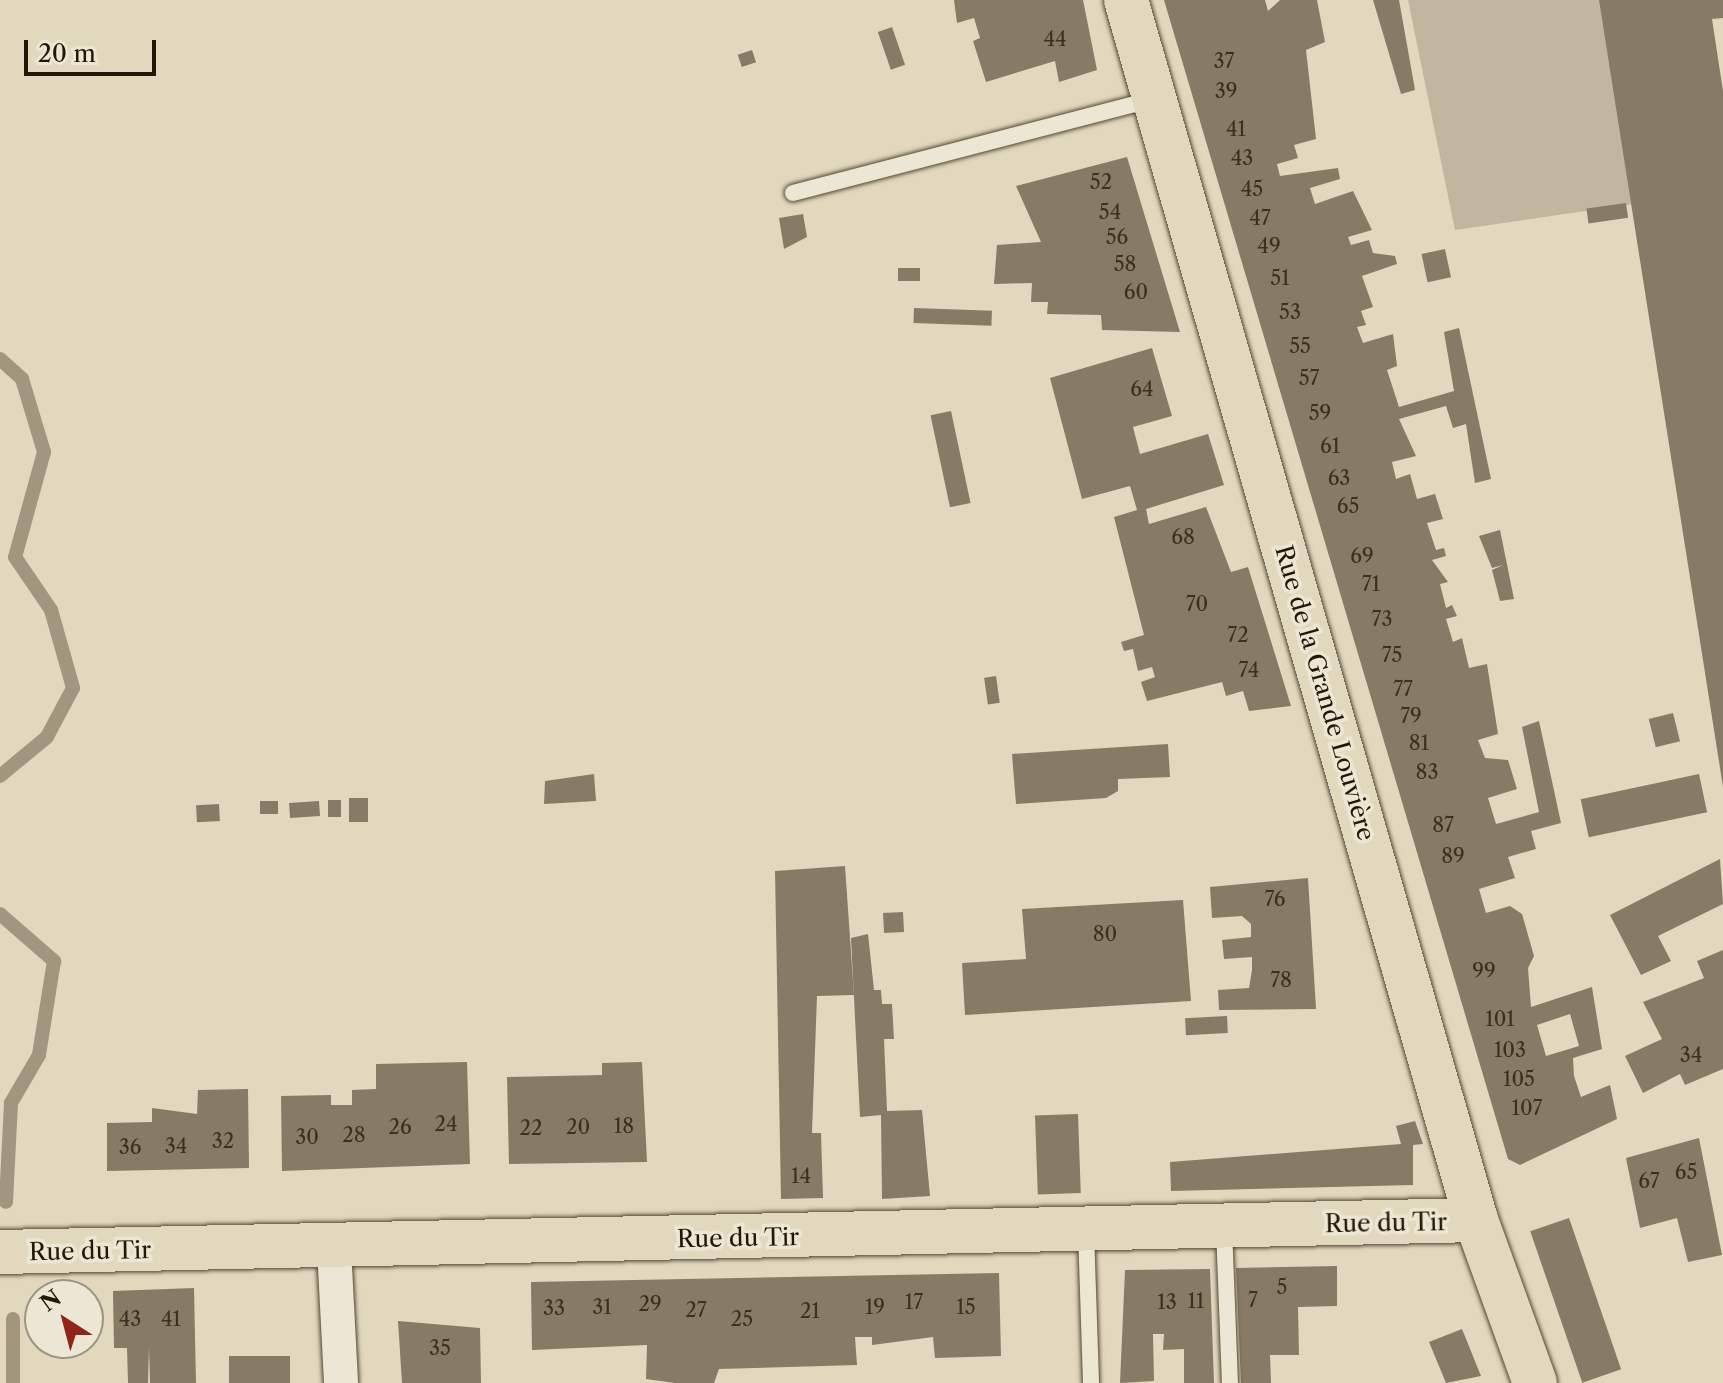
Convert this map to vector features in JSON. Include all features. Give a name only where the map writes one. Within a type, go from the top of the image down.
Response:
[{"type":"main road","name":"Rue de la Grande Louvière","points":[[1126,0],[1476,1220],[1535,1383]]},
{"type":"main road","name":"Rue du Tir","points":[[0,1252],[334,1248],[1476,1220]]},
{"type":"street","points":[[334,1248],[341,1383]]},
{"type":"lane","points":[[793,193],[1154,99]]},
{"type":"lane","points":[[1224,1226],[1230,1383]]},
{"type":"lane","points":[[1086,1230],[1091,1383]]},
{"type":"shaded area","points":[[1408,0],[1610,0],[1640,203],[1455,230]]},
{"type":"building","points":[[954,0],[1083,0],[1097,70],[1059,82],[1055,61],[986,82],[973,41],[980,38],[974,18],[957,23]]},
{"type":"building","points":[[1164,0],[1265,0],[1268,11],[1280,0],[1317,0],[1325,42],[1306,50],[1316,139],[1294,145],[1298,158],[1277,164],[1280,176],[1338,168],[1340,179],[1310,188],[1315,204],[1353,191],[1372,230],[1348,237],[1351,245],[1369,240],[1373,253],[1395,256],[1397,264],[1362,276],[1373,307],[1361,311],[1366,325],[1357,327],[1363,343],[1393,334],[1397,366],[1387,370],[1399,407],[1454,391],[1444,332],[1459,328],[1491,479],[1475,483],[1466,424],[1453,428],[1446,406],[1399,419],[1416,456],[1392,462],[1396,479],[1410,474],[1417,499],[1435,494],[1443,519],[1427,523],[1436,550],[1444,548],[1446,556],[1432,560],[1448,582],[1440,584],[1446,608],[1452,605],[1457,616],[1446,619],[1453,642],[1462,638],[1469,668],[1487,664],[1498,734],[1478,740],[1485,758],[1508,760],[1517,789],[1488,798],[1496,824],[1539,812],[1522,727],[1539,721],[1561,823],[1531,831],[1536,849],[1508,857],[1515,878],[1479,889],[1486,913],[1510,906],[1522,914],[1534,956],[1528,968],[1531,1007],[1592,987],[1602,1049],[1573,1058],[1574,1076],[1581,1097],[1610,1085],[1617,1119],[1520,1165],[1508,1159]],"holes":[[[1570,1014],[1579,1046],[1546,1056],[1537,1025]]]},
{"type":"building","points":[[1373,0],[1399,0],[1415,90],[1401,94]]},
{"type":"building","points":[[1599,0],[1723,0],[1723,18],[1712,19],[1723,91],[1723,787]]},
{"type":"building","points":[[892,27],[905,65],[891,70],[878,32]]},
{"type":"building","points":[[752,50],[756,62],[742,67],[738,55]]},
{"type":"building","points":[[1127,157],[1180,332],[1102,330],[1101,315],[1047,314],[1048,302],[1031,302],[1032,283],[994,284],[997,245],[1041,242],[1016,186]]},
{"type":"building","points":[[1626,203],[1628,218],[1588,223],[1586,209]]},
{"type":"building","points":[[803,214],[807,237],[784,249],[779,218]]},
{"type":"building","points":[[1445,249],[1451,277],[1428,282],[1422,254]]},
{"type":"building","points":[[898,268],[920,268],[920,281],[898,281]]},
{"type":"building","points":[[914,308],[992,311],[991,326],[913,323]]},
{"type":"building","points":[[1152,348],[1172,416],[1133,427],[1140,454],[1208,434],[1224,485],[1146,509],[1149,524],[1206,507],[1231,572],[1248,567],[1291,706],[1249,711],[1243,691],[1226,696],[1222,682],[1147,701],[1141,682],[1155,677],[1152,667],[1138,671],[1133,649],[1124,651],[1121,642],[1144,635],[1114,517],[1137,510],[1130,486],[1082,499],[1050,378]]},
{"type":"building","points":[[951,411],[971,503],[950,507],[930,415]]},
{"type":"building","points":[[1500,530],[1514,599],[1500,601],[1492,570],[1503,565],[1492,568],[1479,536]]},
{"type":"building","points":[[996,676],[1000,703],[988,704],[984,678]]},
{"type":"building","points":[[1673,713],[1680,741],[1656,747],[1649,719]]},
{"type":"building","points":[[1168,744],[1170,777],[1118,779],[1118,791],[1106,798],[1016,804],[1012,754]]},
{"type":"building","points":[[594,774],[596,801],[544,804],[545,781]]},
{"type":"building","points":[[1699,774],[1707,812],[1589,837],[1581,799]]},
{"type":"building","points":[[349,798],[368,798],[368,822],[349,822]]},
{"type":"building","points":[[328,800],[341,800],[341,817],[328,817]]},
{"type":"building","points":[[260,801],[278,801],[278,814],[260,814]]},
{"type":"building","points":[[319,801],[320,816],[290,818],[289,803]]},
{"type":"building","points":[[219,804],[220,821],[197,822],[196,805]]},
{"type":"building","points":[[1720,859],[1723,904],[1658,936],[1671,961],[1641,975],[1610,915]]},
{"type":"building","points":[[845,866],[854,995],[817,996],[812,1133],[821,1133],[823,1198],[781,1199],[775,871]]},
{"type":"building","points":[[1308,878],[1316,1009],[1219,1010],[1218,990],[1249,988],[1252,970],[1252,957],[1224,959],[1222,940],[1251,937],[1251,924],[1242,916],[1212,918],[1210,887]]},
{"type":"building","points":[[1183,900],[1191,1001],[965,1015],[962,963],[1026,959],[1022,909]]},
{"type":"building","points":[[903,912],[904,932],[884,933],[883,913]]},
{"type":"building","points":[[868,934],[874,990],[881,990],[882,1004],[892,1004],[894,1039],[884,1039],[887,1111],[922,1110],[930,1196],[882,1199],[881,1115],[860,1117],[851,938]]},
{"type":"building","points":[[1723,950],[1723,1069],[1685,1085],[1680,1074],[1643,1093],[1625,1056],[1662,1039],[1643,1002],[1704,978],[1697,961]]},
{"type":"building","points":[[1227,1016],[1228,1033],[1186,1035],[1185,1018]]},
{"type":"building","points":[[467,1062],[470,1164],[282,1171],[281,1096],[331,1095],[331,1105],[352,1105],[352,1090],[376,1089],[376,1064]]},
{"type":"building","points":[[642,1062],[647,1162],[509,1164],[507,1077],[602,1075],[602,1063]]},
{"type":"building","points":[[248,1089],[249,1168],[107,1171],[107,1123],[152,1122],[152,1108],[197,1114],[198,1090]]},
{"type":"building","points":[[1078,1114],[1081,1193],[1038,1194],[1035,1116]]},
{"type":"building","points":[[1415,1121],[1423,1144],[1413,1145],[1413,1185],[1171,1191],[1170,1162],[1401,1144],[1396,1126]]},
{"type":"building","points":[[1699,1138],[1722,1255],[1688,1262],[1677,1218],[1640,1228],[1626,1158]]},
{"type":"building","points":[[1569,1218],[1621,1369],[1582,1383],[1530,1231]]},
{"type":"building","points":[[1337,1266],[1337,1306],[1298,1307],[1299,1355],[1270,1355],[1271,1383],[1241,1383],[1236,1268]]},
{"type":"building","points":[[1210,1269],[1214,1383],[1184,1383],[1184,1349],[1163,1350],[1164,1334],[1153,1334],[1154,1381],[1120,1383],[1125,1270]]},
{"type":"building","points":[[999,1273],[1001,1356],[935,1358],[933,1337],[872,1345],[872,1337],[855,1337],[857,1365],[719,1369],[714,1383],[675,1383],[646,1379],[647,1345],[532,1350],[531,1282]]},
{"type":"building","points":[[194,1288],[196,1383],[150,1383],[149,1347],[148,1383],[128,1383],[127,1348],[114,1348],[113,1291]]},
{"type":"building","points":[[398,1321],[480,1328],[481,1383],[402,1383]]},
{"type":"building","points":[[1462,1329],[1481,1376],[1446,1383],[1429,1342]]},
{"type":"building","points":[[229,1356],[290,1356],[290,1383],[229,1383]]},
{"type":"waterway","points":[[0,359],[22,379],[44,452],[15,557],[51,610],[73,688],[47,737],[0,776]]},
{"type":"waterway","points":[[0,914],[54,961],[39,1055],[11,1103],[6,1202]]},
{"type":"waterway","points":[[13,1319],[13,1383]]}]
